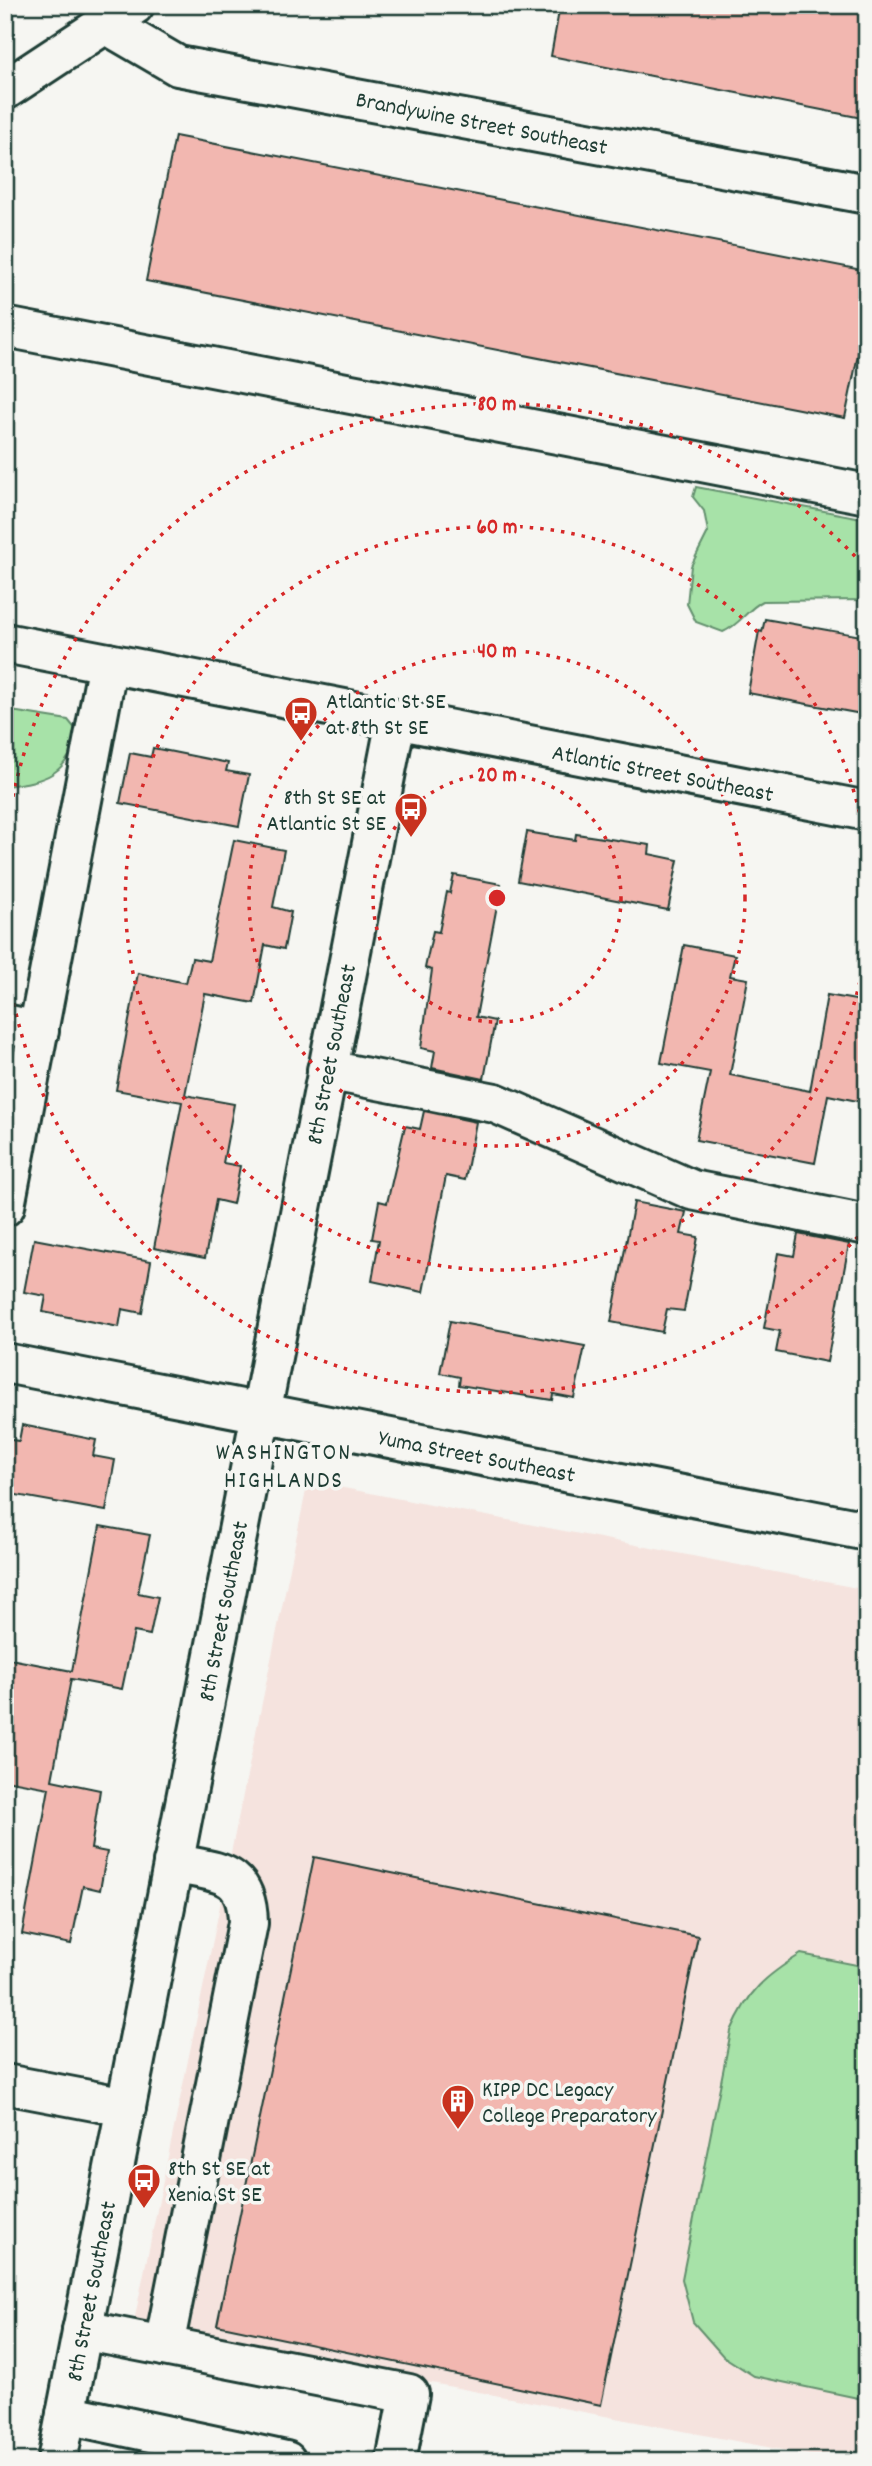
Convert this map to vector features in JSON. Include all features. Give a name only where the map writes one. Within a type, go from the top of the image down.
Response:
[{"type":"street","points":[[5,90],[120,15]]},
{"type":"street","name":"Brandywine Street Southeast","points":[[120,15],[178,66],[867,194]]},
{"type":"street","points":[[5,327],[867,494]]},
{"type":"street","name":"Atlantic Street Southeast","points":[[5,643],[867,811]]},
{"type":"street","points":[[5,1206],[22,1027],[108,663]]},
{"type":"street","name":"8th Street Southeast","points":[[57,2461],[396,720]]},
{"type":"street","points":[[327,1070],[495,1103],[692,1190],[867,1225]]},
{"type":"street","name":"Yuma Street Southeast","points":[[5,1363],[867,1531]]},
{"type":"street","points":[[164,2346],[248,1923],[245,1893],[238,1884],[221,1874],[173,1863]]},
{"type":"street","points":[[5,2084],[125,2107]]},
{"type":"street","points":[[82,2330],[409,2394],[396,2461]]},
{"type":"street","points":[[66,2414],[286,2461]]},
{"type":"shaded area","points":[[308,1481],[867,1590],[867,2461],[840,2461],[133,2326]]},
{"type":"green space","points":[[696,487],[867,519],[867,600],[763,601],[723,632],[696,622],[687,604],[691,566],[708,532],[704,511],[693,497]]},
{"type":"green space","points":[[5,710],[68,720],[78,732],[74,746],[61,767],[32,782],[5,786]]},
{"type":"green space","points":[[801,1954],[867,1967],[867,2400],[754,2376],[723,2356],[693,2322],[682,2279],[731,2031],[744,2005],[759,1986]]},
{"type":"building","points":[[568,5],[867,5],[867,119],[551,56],[559,11],[567,12]]},
{"type":"building","points":[[175,136],[867,271],[867,311],[845,418],[146,281]]},
{"type":"building","points":[[765,619],[867,637],[867,715],[748,693],[759,631],[762,632]]},
{"type":"building","points":[[153,748],[228,763],[226,771],[249,775],[239,826],[120,803],[130,753],[151,757]]},
{"type":"building","points":[[527,832],[575,840],[576,834],[650,845],[649,854],[678,860],[668,910],[518,881]]},
{"type":"building","points":[[234,840],[284,850],[273,907],[291,912],[284,949],[265,945],[254,1003],[205,994],[185,1095],[234,1104],[223,1163],[240,1166],[233,1204],[216,1200],[205,1258],[154,1248],[182,1102],[116,1090],[138,973],[186,983],[192,958],[209,961]]},
{"type":"building","points":[[454,875],[501,884],[476,1017],[495,1021],[484,1079],[432,1068],[435,1051],[421,1048],[432,970],[425,968],[433,931],[439,932],[447,892],[450,893]]},
{"type":"building","points":[[684,945],[735,955],[730,976],[748,979],[730,1075],[810,1091],[827,995],[867,1002],[867,1103],[828,1095],[815,1163],[696,1140],[710,1072],[661,1063]]},
{"type":"building","points":[[424,1111],[476,1122],[465,1180],[446,1176],[423,1292],[372,1281],[379,1240],[372,1239],[379,1201],[387,1203],[405,1126],[420,1129]]},
{"type":"building","points":[[634,1202],[686,1212],[681,1234],[698,1237],[684,1311],[667,1309],[662,1332],[611,1322]]},
{"type":"building","points":[[798,1234],[849,1244],[827,1362],[776,1352],[780,1331],[764,1328],[778,1253],[794,1256]]},
{"type":"building","points":[[34,1239],[151,1261],[142,1313],[122,1309],[119,1327],[43,1312],[46,1296],[24,1292]]},
{"type":"building","points":[[450,1321],[585,1346],[574,1398],[553,1394],[552,1400],[459,1385],[460,1377],[440,1373]]},
{"type":"building","points":[[22,1425],[96,1440],[93,1456],[115,1460],[106,1511],[5,1493],[5,1439],[19,1441]]},
{"type":"building","points":[[100,1526],[150,1535],[138,1593],[158,1597],[150,1635],[134,1632],[122,1689],[71,1679],[52,1780],[100,1790],[91,1849],[107,1852],[100,1890],[83,1886],[71,1944],[22,1934],[49,1788],[5,1780],[5,1658],[72,1671]]},
{"type":"building","name":"KIPP DC Legacy College Preparatory","points":[[314,1857],[698,1936],[601,2405],[217,2325]]},
{"type":"place","name":"Atlantic St SE at 8th St SE","points":[[301,743]]},
{"type":"place","name":"8th St SE at Atlantic St SE","points":[[411,839]]},
{"type":"place","name":"KIPP DC Legacy College Preparatory","points":[[458,2131]]},
{"type":"place","name":"8th St SE at Xenia St SE","points":[[144,2210]]},
{"type":"district","name":"WASHINGTON HIGHLANDS","points":[[284,1465]]}]
